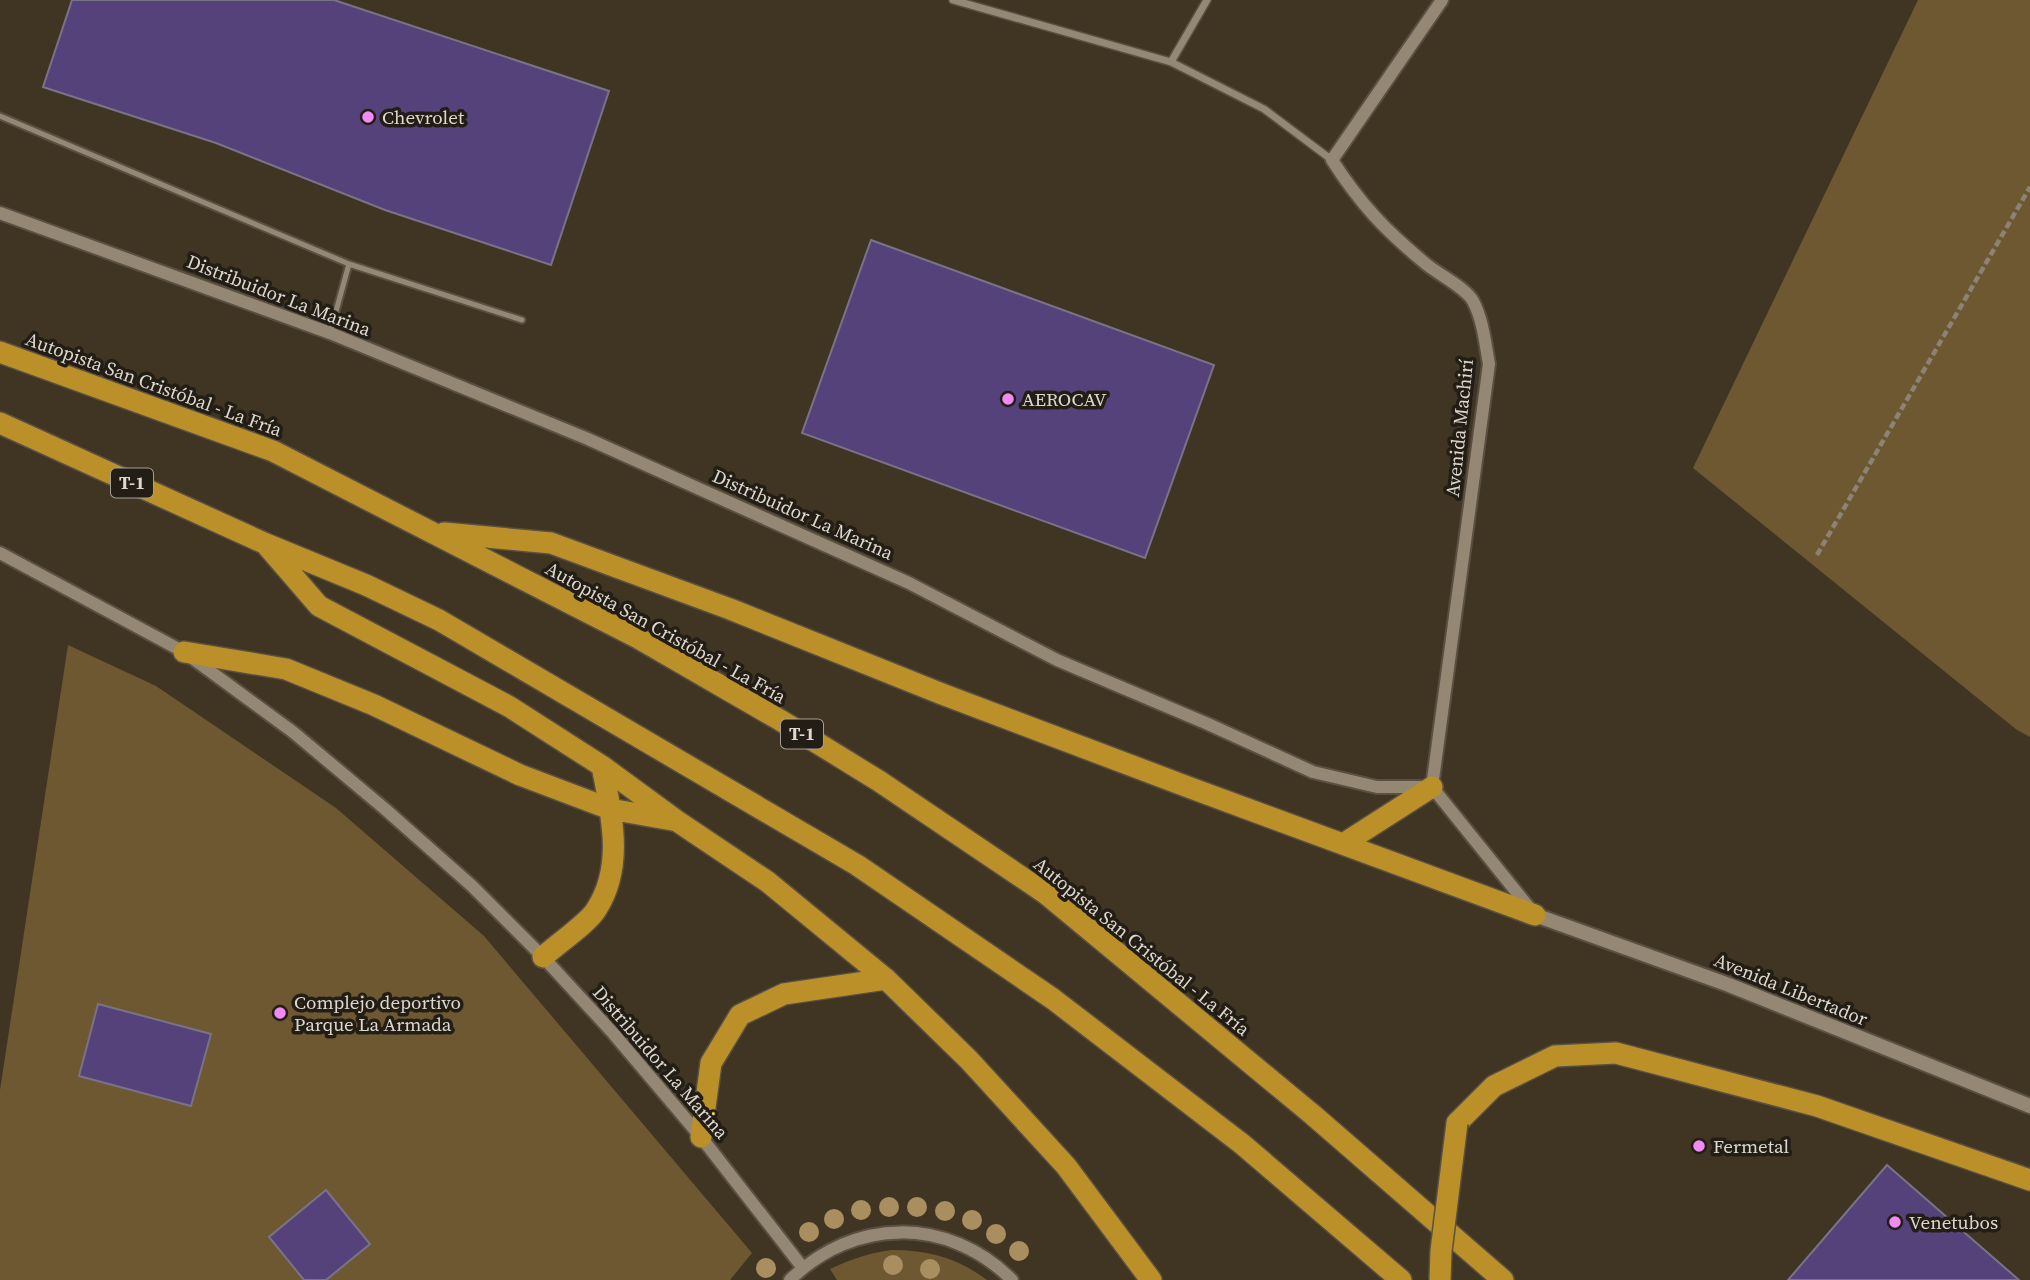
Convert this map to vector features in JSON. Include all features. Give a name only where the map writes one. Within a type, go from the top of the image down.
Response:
[{"type":"highway","name":"Autopista San Cristóbal - La Fría","points":[[0,352],[273,451],[638,638],[780,720],[879,782],[1045,893],[1283,1089],[1503,1280]]},
{"type":"highway","name":"T-1","points":[[0,423],[264,543],[319,606],[510,707],[601,766],[768,882],[886,979],[969,1060],[1066,1166],[1151,1280]]},
{"type":"highway","points":[[433,533],[551,543],[730,609],[942,694],[1535,915]]},
{"type":"highway","points":[[264,543],[366,585],[439,620],[857,865],[1053,999],[1242,1144],[1401,1280]]},
{"type":"highway","points":[[184,652],[286,669],[374,705],[520,775],[610,809],[677,821]]},
{"type":"highway","points":[[543,957],[596,911],[610,877],[614,855],[610,809],[601,766]]},
{"type":"highway","points":[[1343,844],[1432,788]]},
{"type":"highway","points":[[701,1137],[711,1063],[740,1015],[784,994],[886,979]]},
{"type":"highway","points":[[1440,1280],[1457,1123],[1494,1086],[1555,1056],[1616,1053],[1817,1107],[2030,1180]]},
{"type":"main road","name":"Avenida Libertador","points":[[1535,915],[1729,985],[2030,1106]]},
{"type":"street","points":[[953,0],[1171,62],[1264,109],[1332,160],[1442,0]]},
{"type":"street","points":[[1171,62],[1207,0]]},
{"type":"street","name":"Avenida Machirí","points":[[1332,160],[1357,198],[1376,220],[1472,298],[1485,338],[1489,364],[1432,788]]},
{"type":"street","name":"Distribuidor La Marina","points":[[0,213],[330,333],[637,461],[909,583],[1057,660],[1313,772],[1377,787],[1432,788]]},
{"type":"street","name":"Distribuidor La Marina","points":[[0,553],[184,652],[293,732],[472,886],[613,1033],[701,1137],[803,1268]]},
{"type":"street","points":[[1432,788],[1535,915]]},
{"type":"street","points":[[790,1280],[822,1253],[844,1242],[867,1235],[915,1233],[939,1236],[962,1244],[983,1255],[1012,1280]]},
{"type":"lane","points":[[0,116],[349,264],[522,320]]},
{"type":"lane","points":[[330,333],[349,264]]},
{"type":"path","points":[[1817,555],[2030,187]]},
{"type":"shaded area","points":[[1918,0],[2030,0],[2030,737],[2017,730],[1693,468]]},
{"type":"shaded area","name":"Complejo deportivo Parque La Armada","points":[[68,645],[156,686],[336,808],[484,936],[752,1253],[730,1280],[0,1280],[0,1090]]},
{"type":"shaded area","points":[[892,1250],[942,1257],[965,1266],[987,1280],[837,1280],[830,1269],[860,1257]]},
{"type":"building","name":"Chevrolet","points":[[72,0],[334,0],[609,91],[551,265],[385,210],[216,143],[43,87]]},
{"type":"building","name":"AEROCAV","points":[[871,240],[1214,365],[1145,558],[802,433]]},
{"type":"building","points":[[98,1004],[211,1034],[191,1106],[79,1076]]},
{"type":"building","name":"Venetubos","points":[[1887,1165],[2019,1280],[1788,1280]]},
{"type":"building","points":[[326,1190],[370,1244],[326,1280],[304,1280],[269,1237]]},
{"type":"place","name":"Chevrolet","points":[[368,117]]},
{"type":"place","name":"AEROCAV","points":[[1008,399]]},
{"type":"place","name":"Complejo deportivo Parque La Armada","points":[[280,1013]]},
{"type":"place","name":"Fermetal","points":[[1699,1146]]},
{"type":"place","name":"Venetubos","points":[[1895,1222]]}]
